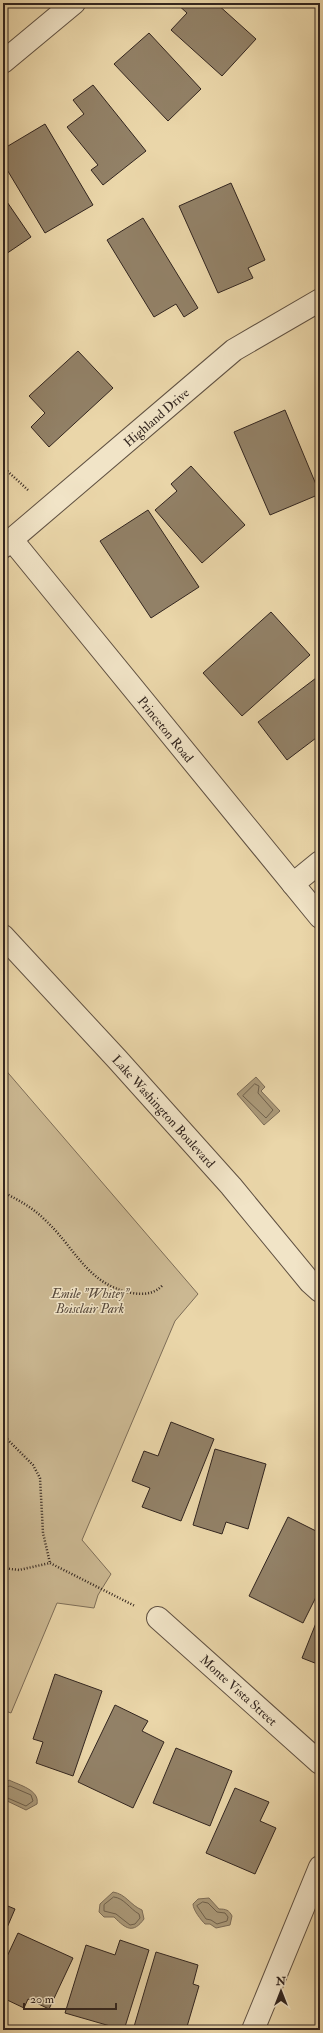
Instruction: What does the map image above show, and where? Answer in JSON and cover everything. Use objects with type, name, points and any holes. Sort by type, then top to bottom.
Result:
[{"type":"street","points":[[3,62],[74,3]]},
{"type":"street","name":"Highland Drive","points":[[7,544],[234,350],[320,300]]},
{"type":"street","name":"Princeton Road","points":[[7,544],[320,917]]},
{"type":"street","points":[[293,884],[320,862]]},
{"type":"street","name":"Lake Washington Boulevard","points":[[3,936],[231,1186],[310,1282],[320,1291]]},
{"type":"street","name":"Monte Vista Street","points":[[158,1618],[320,1763]]},
{"type":"street","points":[[253,2030],[320,1867]]},
{"type":"path","points":[[3,467],[49,509]]},
{"type":"path","points":[[3,1192],[30,1207],[44,1218],[95,1276],[108,1286],[140,1294],[156,1292],[163,1286]]},
{"type":"path","points":[[3,1435],[33,1465],[40,1478],[43,1533],[50,1563]]},
{"type":"path","points":[[3,1568],[19,1570],[50,1563],[158,1618]]},
{"type":"green space","name":"Emile \"Whitey\" Boisclair Park","points":[[3,1067],[198,1294],[175,1321],[82,1540],[111,1574],[98,1595],[94,1608],[57,1603],[11,1713],[3,1710]]},
{"type":"water","points":[[256,1077],[265,1087],[261,1091],[280,1111],[264,1125],[237,1094]]},
{"type":"water","points":[[9,1780],[32,1792],[37,1799],[37,1804],[26,1810],[3,1799],[3,1785]]},
{"type":"water","points":[[113,1892],[125,1897],[142,1910],[144,1919],[136,1927],[126,1927],[114,1917],[104,1917],[99,1912],[100,1904]]},
{"type":"water","points":[[209,1898],[219,1909],[230,1912],[232,1916],[230,1925],[216,1928],[210,1924],[205,1924],[199,1917],[193,1904],[198,1899]]},
{"type":"building","points":[[176,3],[216,3],[256,39],[222,76],[171,30],[187,13]]},
{"type":"building","points":[[149,33],[201,89],[168,121],[114,64]]},
{"type":"building","points":[[93,85],[146,151],[103,185],[91,170],[98,165],[67,127],[84,114],[73,100]]},
{"type":"building","points":[[45,124],[93,205],[45,233],[3,163],[3,149]]},
{"type":"building","points":[[231,183],[265,260],[248,268],[253,278],[218,293],[179,206]]},
{"type":"building","points":[[3,196],[31,237],[3,256]]},
{"type":"building","points":[[143,218],[198,308],[184,317],[176,304],[154,317],[107,240]]},
{"type":"building","points":[[78,351],[113,388],[49,447],[31,427],[45,413],[29,396]]},
{"type":"building","points":[[285,410],[320,494],[270,515],[234,432]]},
{"type":"building","points":[[191,466],[245,525],[202,563],[155,510],[177,491],[171,484]]},
{"type":"building","points":[[148,510],[199,587],[151,618],[100,541]]},
{"type":"building","points":[[271,612],[310,655],[242,716],[203,673]]},
{"type":"building","points":[[320,675],[320,735],[287,760],[258,722]]},
{"type":"building","points":[[171,1422],[214,1439],[181,1521],[142,1507],[150,1488],[132,1481],[144,1451],[158,1456]]},
{"type":"building","points":[[215,1449],[266,1464],[248,1529],[226,1522],[222,1534],[193,1525]]},
{"type":"building","points":[[288,1517],[320,1533],[320,1589],[303,1623],[249,1596]]},
{"type":"building","points":[[320,1613],[320,1665],[302,1658]]},
{"type":"building","points":[[55,1674],[102,1691],[73,1776],[36,1763],[43,1742],[33,1739]]},
{"type":"building","points":[[115,1705],[148,1721],[142,1731],[164,1742],[133,1808],[78,1782]]},
{"type":"building","points":[[176,1748],[232,1771],[210,1826],[153,1803]]},
{"type":"building","points":[[235,1788],[269,1802],[260,1821],[276,1828],[255,1874],[206,1853]]},
{"type":"building","points":[[3,1904],[15,1909],[3,1937]]},
{"type":"building","points":[[18,1933],[73,1958],[49,2009],[28,1999],[24,2008],[3,1998],[3,1965]]},
{"type":"building","points":[[120,1940],[149,1950],[124,2030],[65,2013],[86,1945],[115,1955]]},
{"type":"building","points":[[156,1952],[198,1965],[193,1984],[199,1986],[186,2030],[133,2030]]}]
